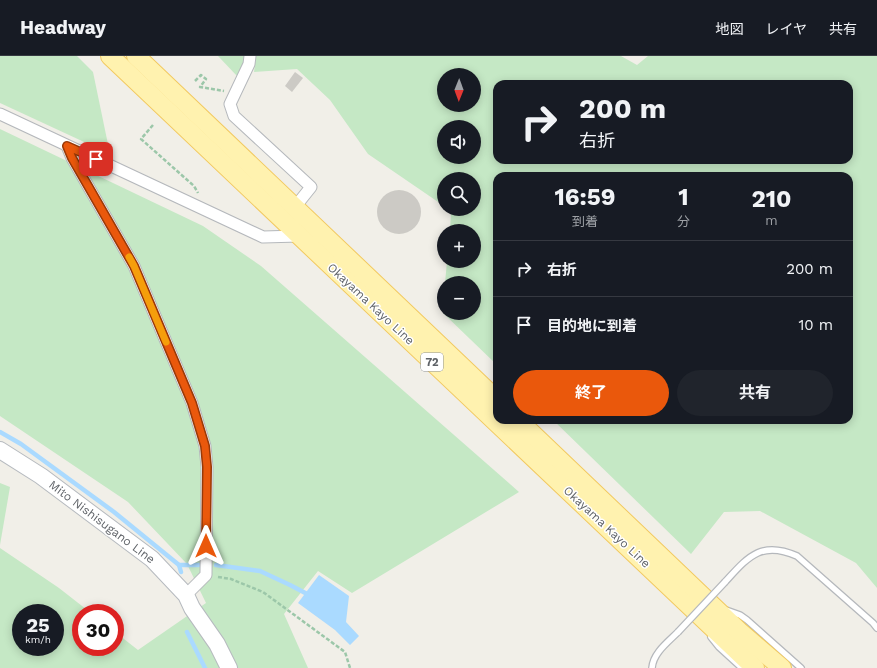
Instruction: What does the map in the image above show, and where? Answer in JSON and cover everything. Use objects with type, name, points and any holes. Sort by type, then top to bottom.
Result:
[{"type":"main road","name":"Okayama Kayo Line","points":[[110,56],[299,236],[493,414]]},
{"type":"main road","name":"Okayama Kayo Line","points":[[136,56],[493,396]]},
{"type":"main road","name":"Okayama Kayo Line","points":[[504,424],[708,612],[739,631],[782,668]]},
{"type":"main road","name":"Okayama Kayo Line","points":[[522,424],[708,612],[756,668]]},
{"type":"main road","name":"Mito Nishisugano Line","points":[[0,450],[40,476],[152,559],[186,595],[192,608],[216,644],[229,668]]},
{"type":"street","points":[[250,56],[249,64],[230,104],[234,116],[311,187],[295,207]]},
{"type":"street","points":[[0,114],[263,237],[299,236]]},
{"type":"street","points":[[67,146],[72,158],[134,266],[192,403],[205,446],[207,467],[206,575],[186,595]]},
{"type":"lane","points":[[652,668],[656,655],[743,562],[750,556],[769,550],[789,552],[796,556],[874,623],[877,628]]},
{"type":"lane","points":[[742,668],[712,639],[708,612],[732,612],[747,620],[801,668]]},
{"type":"path","points":[[195,81],[201,75],[206,79],[200,87],[226,91],[233,96]]},
{"type":"path","points":[[153,125],[141,140],[194,186],[211,213]]},
{"type":"path","points":[[206,575],[231,579],[263,592],[345,652],[350,668]]},
{"type":"green space","points":[[0,56],[77,56],[93,72],[110,154],[0,103]]},
{"type":"green space","points":[[218,56],[244,56],[244,61],[237,76]]},
{"type":"green space","points":[[256,56],[621,56],[637,65],[648,56],[877,56],[877,588],[856,563],[760,511],[724,512],[691,554],[557,424],[853,424],[853,172],[493,172],[493,361],[450,320],[481,320],[481,276],[446,276],[446,268],[481,268],[481,224],[450,224],[451,216],[481,216],[481,172],[437,172],[437,201],[368,154],[330,100],[297,69],[254,72]]},
{"type":"green space","points":[[0,129],[203,226],[261,266],[519,492],[352,593],[318,571],[284,614],[308,668],[0,668],[0,548],[59,588],[79,604],[72,604],[72,656],[124,656],[124,639],[138,650],[206,603],[187,564],[128,502],[0,416]]},
{"type":"green space","points":[[0,483],[10,487],[0,545]]},
{"type":"water","points":[[319,575],[349,596],[346,622],[359,636],[350,645],[335,630],[298,603]]},
{"type":"building","points":[[295,72],[303,78],[292,92],[285,86]]},
{"type":"building","points":[[399,190],[411,194],[417,200],[421,212],[417,224],[411,230],[399,234],[387,230],[381,224],[377,212],[381,200],[387,194]]},
{"type":"waterway","points":[[0,432],[21,444],[114,512],[179,565],[181,572]]},
{"type":"waterway","points":[[179,565],[199,565]]},
{"type":"waterway","points":[[216,565],[260,571],[311,596]]},
{"type":"waterway","points":[[187,632],[205,668]]},
{"type":"slow traffic","points":[[129,257],[166,342]]},
{"type":"route","points":[[96,159],[67,146],[72,158],[134,266],[192,403],[205,446],[207,467],[206,546]]}]
